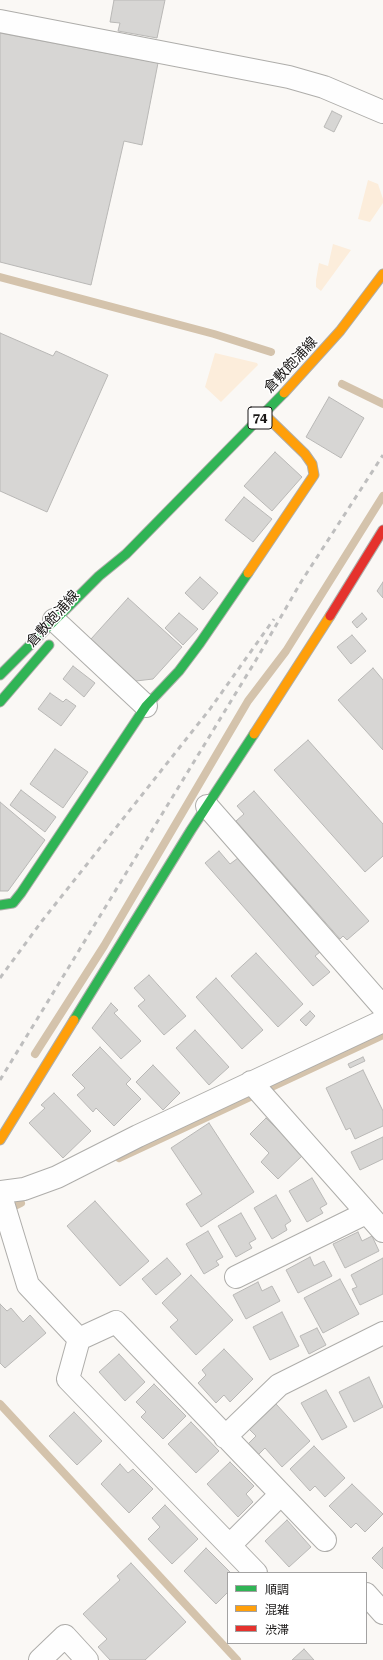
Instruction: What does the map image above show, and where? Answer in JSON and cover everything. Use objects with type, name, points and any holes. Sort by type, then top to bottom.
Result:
[{"type":"street","points":[[0,21],[289,77],[324,87],[383,112]]},
{"type":"street","name":"倉敷飽浦線","points":[[0,702],[60,629],[99,576],[126,554],[314,362],[340,331],[383,274]]},
{"type":"street","points":[[0,905],[13,903],[21,893],[146,706],[179,671],[200,643],[314,475],[312,464],[305,454],[264,414]]},
{"type":"street","points":[[0,1140],[207,806],[351,584],[383,530]]},
{"type":"street","name":"倉敷飽浦線","points":[[106,583],[126,554]]},
{"type":"street","points":[[60,629],[146,706]]},
{"type":"street","name":"倉敷飽浦線","points":[[0,675],[60,629]]},
{"type":"street","points":[[207,806],[383,1007]]},
{"type":"street","points":[[79,1339],[28,1285],[0,1193],[24,1189],[57,1177],[138,1136],[258,1089],[383,1021]]},
{"type":"street","points":[[258,1089],[383,1231]]},
{"type":"street","points":[[236,1277],[366,1213]]},
{"type":"street","points":[[255,1572],[68,1379],[79,1339],[116,1322],[325,1540]]},
{"type":"street","points":[[225,1437],[279,1385],[383,1333]]},
{"type":"street","points":[[230,1545],[280,1494]]},
{"type":"street","points":[[367,1595],[383,1613]]},
{"type":"street","points":[[40,1660],[65,1636],[87,1660]]},
{"type":"shaded area","points":[[368,180],[378,184],[383,199],[383,203],[370,222],[358,219]]},
{"type":"shaded area","points":[[333,244],[351,250],[321,291],[316,287],[319,263],[328,266]]},
{"type":"shaded area","points":[[215,353],[257,363],[258,365],[221,402],[205,387]]},
{"type":"building","points":[[114,0],[165,0],[157,38],[118,31],[120,23],[110,22]]},
{"type":"building","points":[[0,33],[158,63],[142,145],[124,141],[91,285],[0,262]]},
{"type":"building","points":[[332,111],[342,116],[334,132],[324,127]]},
{"type":"building","points":[[0,333],[53,356],[56,351],[108,375],[47,512],[0,491]]},
{"type":"building","points":[[329,397],[364,418],[341,458],[306,437]]},
{"type":"building","points":[[275,452],[302,477],[272,511],[244,486]]},
{"type":"building","points":[[244,497],[272,519],[253,542],[225,520]]},
{"type":"building","points":[[200,577],[218,593],[203,610],[185,593]]},
{"type":"building","points":[[383,582],[383,598],[377,591]]},
{"type":"building","points":[[128,598],[182,647],[153,679],[136,681],[91,639]]},
{"type":"building","points":[[179,613],[198,629],[183,645],[165,628]]},
{"type":"building","points":[[362,613],[367,619],[357,628],[352,622]]},
{"type":"building","points":[[352,635],[366,651],[351,664],[337,647]]},
{"type":"building","points":[[73,666],[95,683],[84,697],[63,679]]},
{"type":"building","points":[[373,668],[383,680],[383,750],[338,700]]},
{"type":"building","points":[[50,693],[63,702],[66,699],[76,706],[61,726],[38,709]]},
{"type":"building","points":[[308,740],[383,824],[383,856],[365,872],[274,770]]},
{"type":"building","points":[[55,749],[88,772],[63,808],[30,784]]},
{"type":"building","points":[[21,790],[56,817],[45,832],[10,805]]},
{"type":"building","points":[[254,791],[369,921],[347,940],[343,936],[340,939],[236,821],[244,814],[237,806]]},
{"type":"building","points":[[0,802],[45,840],[8,891],[0,891]]},
{"type":"building","points":[[219,851],[230,864],[238,858],[320,952],[315,956],[330,972],[313,986],[205,863]]},
{"type":"building","points":[[256,953],[303,1004],[278,1027],[231,976]]},
{"type":"building","points":[[149,975],[186,1016],[164,1035],[138,1006],[145,1000],[134,988]]},
{"type":"building","points":[[216,978],[263,1030],[242,1049],[196,997]]},
{"type":"building","points":[[111,1003],[118,1010],[114,1013],[141,1041],[121,1059],[92,1028]]},
{"type":"building","points":[[310,1011],[315,1016],[306,1026],[300,1020]]},
{"type":"building","points":[[195,1030],[229,1067],[209,1085],[176,1048]]},
{"type":"building","points":[[100,1047],[131,1079],[126,1084],[141,1099],[114,1126],[96,1108],[93,1112],[77,1095],[85,1088],[72,1075]]},
{"type":"building","points":[[363,1057],[365,1061],[350,1068],[348,1064]]},
{"type":"building","points":[[153,1065],[180,1093],[163,1110],[136,1082]]},
{"type":"building","points":[[363,1070],[383,1111],[383,1126],[355,1139],[350,1128],[346,1130],[326,1088]]},
{"type":"building","points":[[54,1093],[91,1131],[63,1158],[29,1123],[45,1108],[41,1105]]},
{"type":"building","points":[[266,1118],[303,1155],[278,1179],[261,1162],[269,1153],[250,1134]]},
{"type":"building","points":[[209,1123],[254,1192],[201,1227],[186,1204],[202,1194],[171,1148]]},
{"type":"building","points":[[383,1137],[383,1159],[360,1170],[351,1152]]},
{"type":"building","points":[[312,1178],[327,1204],[320,1208],[323,1213],[307,1222],[289,1191]]},
{"type":"building","points":[[276,1195],[291,1221],[285,1225],[287,1230],[272,1239],[254,1208]]},
{"type":"building","points":[[95,1201],[149,1261],[120,1286],[67,1226]]},
{"type":"building","points":[[241,1213],[256,1239],[249,1243],[252,1248],[236,1257],[218,1226]]},
{"type":"building","points":[[208,1231],[223,1257],[216,1261],[219,1265],[204,1274],[186,1244]]},
{"type":"building","points":[[358,1232],[362,1241],[372,1236],[379,1251],[345,1268],[333,1244]]},
{"type":"building","points":[[310,1257],[314,1266],[324,1261],[332,1276],[298,1293],[286,1270]]},
{"type":"building","points":[[167,1258],[181,1274],[156,1295],[142,1279]]},
{"type":"building","points":[[383,1258],[383,1294],[360,1305],[352,1289],[357,1287],[351,1275]]},
{"type":"building","points":[[191,1275],[233,1320],[196,1355],[170,1327],[178,1320],[162,1303]]},
{"type":"building","points":[[340,1279],[359,1314],[323,1333],[304,1298]]},
{"type":"building","points":[[258,1282],[262,1291],[272,1286],[280,1301],[246,1319],[233,1295]]},
{"type":"building","points":[[0,1304],[7,1311],[11,1308],[23,1322],[30,1315],[46,1333],[5,1368],[0,1363]]},
{"type":"building","points":[[282,1312],[299,1346],[270,1360],[253,1327]]},
{"type":"building","points":[[317,1328],[326,1345],[309,1354],[300,1336]]},
{"type":"building","points":[[224,1349],[253,1379],[230,1402],[224,1395],[216,1403],[198,1383],[206,1375],[202,1370]]},
{"type":"building","points":[[119,1354],[145,1382],[125,1401],[99,1372]]},
{"type":"building","points":[[369,1377],[383,1407],[354,1422],[339,1392]]},
{"type":"building","points":[[154,1384],[186,1416],[163,1439],[141,1417],[146,1412],[136,1402]]},
{"type":"building","points":[[326,1390],[347,1427],[322,1440],[301,1403]]},
{"type":"building","points":[[276,1404],[310,1441],[282,1467],[265,1448],[258,1455],[248,1444],[256,1436],[249,1429]]},
{"type":"building","points":[[74,1412],[102,1441],[77,1465],[49,1436]]},
{"type":"building","points":[[191,1422],[219,1451],[196,1473],[168,1444]]},
{"type":"building","points":[[314,1446],[345,1478],[325,1497],[315,1486],[310,1491],[290,1469]]},
{"type":"building","points":[[230,1462],[254,1486],[246,1494],[253,1502],[238,1517],[207,1484]]},
{"type":"building","points":[[120,1464],[128,1473],[133,1469],[153,1489],[129,1513],[101,1484]]},
{"type":"building","points":[[352,1484],[383,1514],[365,1532],[356,1523],[351,1528],[329,1506]]},
{"type":"building","points":[[165,1505],[198,1539],[172,1564],[148,1539],[160,1527],[152,1518]]},
{"type":"building","points":[[287,1520],[311,1547],[289,1567],[265,1541]]},
{"type":"building","points":[[383,1547],[383,1569],[372,1558]]},
{"type":"building","points":[[206,1548],[230,1572],[227,1572],[227,1593],[216,1604],[184,1571]]},
{"type":"building","points":[[131,1563],[186,1622],[145,1660],[110,1660],[98,1647],[107,1639],[83,1614],[120,1580],[117,1576]]},
{"type":"building","points":[[304,1649],[314,1660],[292,1660]]},
{"type":"waterway","points":[[0,277],[214,334],[271,352]]},
{"type":"waterway","points":[[342,384],[383,404]]},
{"type":"waterway","points":[[35,1054],[104,946],[248,701],[286,651],[383,496]]},
{"type":"waterway","points":[[119,1158],[383,1035]]},
{"type":"waterway","points":[[17,1205],[21,1203]]},
{"type":"waterway","points":[[0,1404],[237,1660]]},
{"type":"railway","points":[[0,1080],[256,660],[301,582],[383,455]]},
{"type":"railway","points":[[0,978],[42,921],[210,709],[274,619]]},
{"type":"traffic: fast","points":[[0,675],[99,576],[126,554],[284,393]]},
{"type":"traffic: fast","points":[[0,905],[13,903],[21,893],[146,706],[179,671],[248,573]]},
{"type":"traffic: fast","points":[[0,702],[49,645]]},
{"type":"traffic: fast","points":[[74,1020],[191,830],[254,734]]},
{"type":"traffic: slow","points":[[284,393],[340,331],[383,274]]},
{"type":"traffic: slow","points":[[248,573],[314,475],[312,464],[305,454],[264,414]]},
{"type":"traffic: slow","points":[[254,734],[330,616]]},
{"type":"traffic: slow","points":[[0,1140],[74,1020]]},
{"type":"traffic: jam","points":[[330,616],[383,530]]}]
